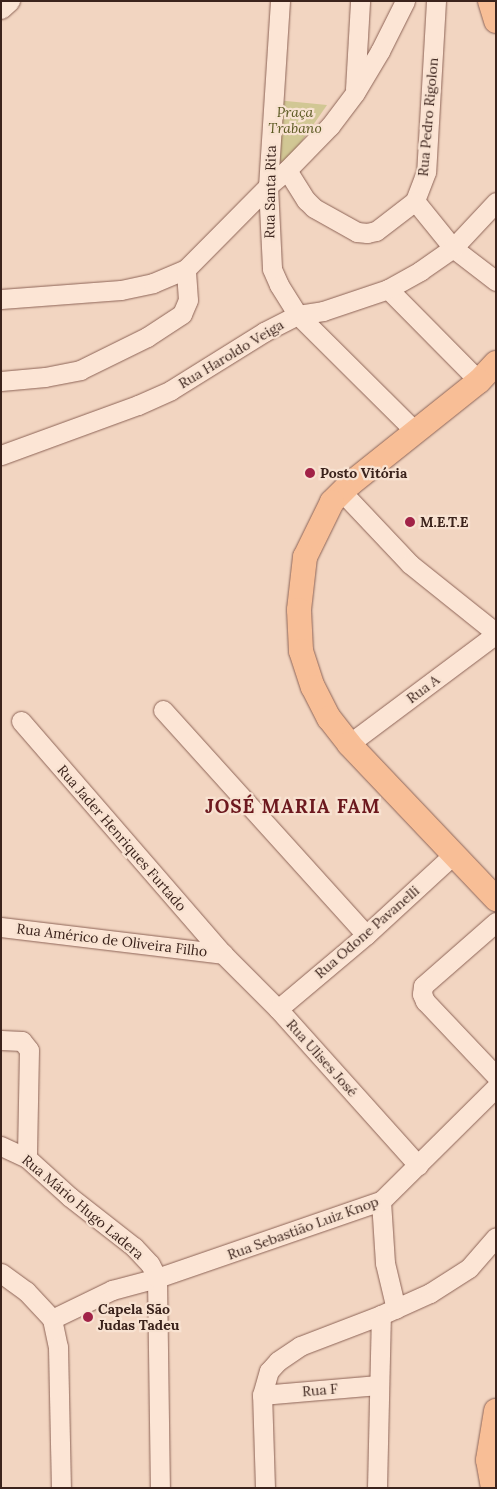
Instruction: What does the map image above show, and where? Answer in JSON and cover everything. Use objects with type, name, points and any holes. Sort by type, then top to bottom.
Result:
[{"type":"main road","points":[[490,1],[496,21]]},
{"type":"main road","points":[[496,363],[479,381],[332,502],[305,557],[299,610],[301,651],[313,687],[329,718],[349,744],[496,899]]},
{"type":"main road","points":[[493,1488],[488,1460],[496,1411]]},
{"type":"street","points":[[1,9],[10,1]]},
{"type":"street","name":"Rua Santa Rita","points":[[280,1],[268,186],[272,269],[278,285],[298,315],[416,432]]},
{"type":"street","points":[[355,93],[360,1]]},
{"type":"street","points":[[1,299],[121,290],[153,283],[186,269],[330,126],[355,93],[405,1]]},
{"type":"street","name":"Rua Pedro Rigolon","points":[[415,201],[426,172],[436,1]]},
{"type":"street","points":[[287,170],[306,200],[314,208],[357,232],[367,233],[376,231],[415,201],[453,248],[496,281]]},
{"type":"street","name":"Rua Haroldo Veiga","points":[[1,455],[138,406],[171,390],[264,332],[298,315],[323,311],[388,289],[453,248],[496,202]]},
{"type":"street","points":[[3,376],[45,377],[80,370],[147,337],[182,314],[188,300],[186,269]]},
{"type":"street","points":[[388,289],[479,381]]},
{"type":"street","points":[[342,492],[410,564],[496,633]]},
{"type":"street","name":"Rua A","points":[[349,744],[496,633]]},
{"type":"street","points":[[163,710],[366,935]]},
{"type":"street","name":"Rua Jader Henriques Furtado","points":[[22,721],[223,954]]},
{"type":"street","name":"Rua Odone Pavanelli","points":[[278,1008],[366,935],[454,854]]},
{"type":"street","points":[[496,922],[423,986],[422,994],[425,1001],[496,1076]]},
{"type":"street","name":"Rua Américo de Oliveira Filho","points":[[1,927],[223,954]]},
{"type":"street","name":"Rua Ulises José","points":[[223,954],[278,1008],[418,1165]]},
{"type":"street","points":[[1,1040],[22,1040],[27,1045],[27,1158]]},
{"type":"street","name":"Rua Sebastião Luiz Knop","points":[[52,1319],[112,1290],[157,1278],[381,1201],[496,1087]]},
{"type":"street","name":"Rua Mário Hugo Ladera","points":[[1,1146],[27,1158],[70,1197],[134,1247],[150,1264],[157,1278]]},
{"type":"street","points":[[377,1488],[378,1386],[389,1312],[381,1201]]},
{"type":"street","points":[[265,1488],[262,1395],[270,1371],[278,1361],[300,1346],[389,1312],[430,1293],[469,1268],[496,1237]]},
{"type":"street","points":[[1,1273],[26,1291],[52,1319],[58,1347],[61,1488]]},
{"type":"street","points":[[157,1278],[160,1488]]},
{"type":"street","name":"Rua F","points":[[262,1395],[378,1386]]},
{"type":"green space","name":"Praça Trabano","points":[[276,100],[327,105],[286,164],[278,160]]},
{"type":"place","name":"Posto Vitória","points":[[310,473]]},
{"type":"place","name":"M.E.T.E","points":[[410,522]]},
{"type":"place","name":"Capela São Judas Tadeu","points":[[88,1317]]},
{"type":"district","name":"JOSÉ MARIA FAM","points":[[293,807]]}]
